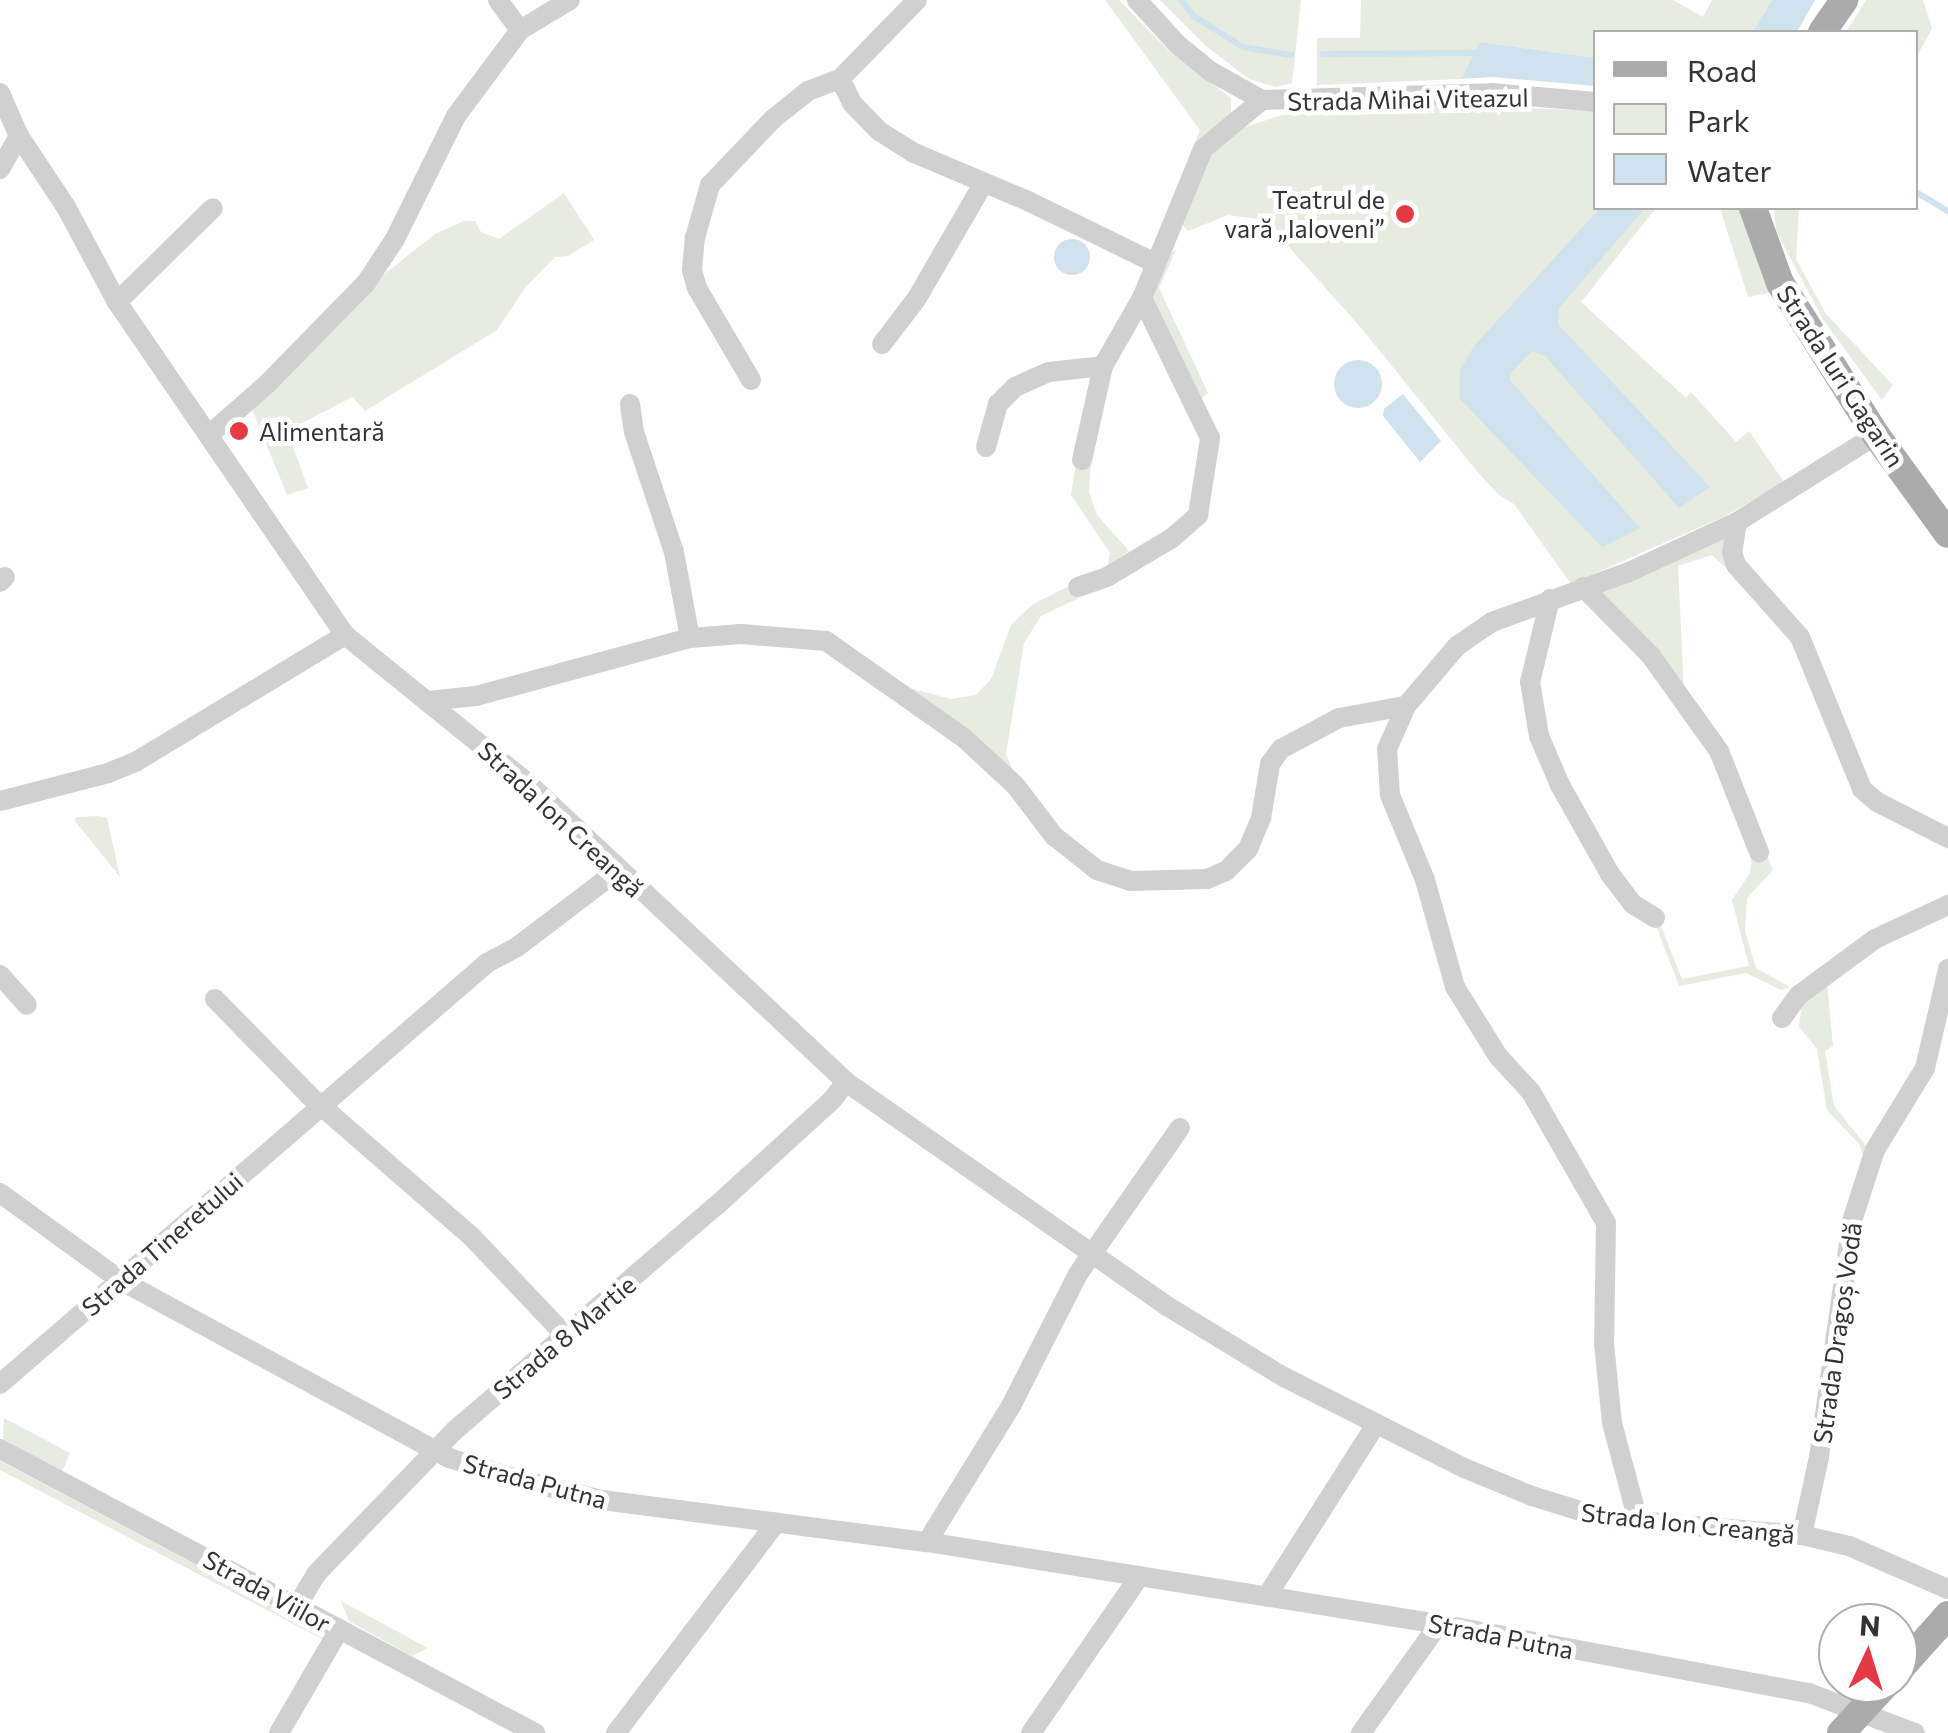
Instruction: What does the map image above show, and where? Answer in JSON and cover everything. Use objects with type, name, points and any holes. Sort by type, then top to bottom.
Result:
[{"type":"main road","points":[[1823,30],[1844,0]]},
{"type":"main road","name":"Strada Iuri Gagarin","points":[[1755,210],[1780,282],[1876,435],[1948,534]]},
{"type":"main road","points":[[1918,1649],[1948,1616]]},
{"type":"main road","points":[[1851,1723],[1869,1703]]},
{"type":"street","points":[[498,0],[520,30]]},
{"type":"street","points":[[209,435],[267,384],[381,265],[456,116],[520,30],[570,0]]},
{"type":"street","points":[[751,380],[697,288],[694,254],[704,206],[716,176],[745,145],[808,91],[840,79],[917,0]]},
{"type":"street","name":"Strada Mihai Viteazul","points":[[1138,0],[1177,44],[1210,71],[1262,100],[1492,93],[1593,102]]},
{"type":"street","points":[[840,79],[852,103],[879,131],[912,152],[1153,262]]},
{"type":"street","name":"Strada Ion Creangă","points":[[0,93],[19,136],[66,208],[118,302],[345,634],[468,731],[846,1082],[1090,1254],[1284,1377],[1532,1496],[1580,1514],[1802,1535],[1891,1561],[1948,1588]]},
{"type":"street","points":[[1082,460],[1103,366],[1142,298],[1153,262],[1203,149],[1262,100]]},
{"type":"street","points":[[0,170],[19,136]]},
{"type":"street","points":[[882,344],[917,298],[983,184]]},
{"type":"street","points":[[118,302],[213,208]]},
{"type":"street","points":[[1078,587],[1107,577],[1190,526],[1204,493],[1210,438],[1142,298]]},
{"type":"street","points":[[986,446],[998,404],[1015,386],[1049,372],[1103,366]]},
{"type":"street","points":[[630,404],[634,432],[674,552],[690,638]]},
{"type":"street","points":[[1638,1521],[1612,1423],[1604,1344],[1606,1223],[1531,1092],[1498,1056],[1454,987],[1425,880],[1390,795],[1388,749],[1406,706],[1458,646],[1492,622],[1630,572],[1737,522],[1876,435]]},
{"type":"street","points":[[1737,522],[1732,552],[1736,564],[1800,637],[1862,788],[1877,802],[1948,838]]},
{"type":"street","points":[[1583,588],[1651,656],[1719,751],[1759,852]]},
{"type":"street","points":[[1550,600],[1530,682],[1539,736],[1560,786],[1610,874],[1633,904],[1654,918]]},
{"type":"street","points":[[0,802],[108,773],[137,760],[345,634]]},
{"type":"street","points":[[428,701],[476,696],[690,638],[741,634],[812,638],[842,649],[964,738],[1014,785],[1054,836],[1097,870],[1120,880],[1182,883],[1208,880],[1226,870],[1256,835],[1270,764],[1281,748],[1339,718],[1406,706]]},
{"type":"street","points":[[468,731],[476,696]]},
{"type":"street","name":"Strada Tineretului","points":[[0,1384],[488,963],[517,947],[617,871]]},
{"type":"street","points":[[1782,1018],[1799,995],[1875,939],[1948,904]]},
{"type":"street","name":"Strada Dragoș Vodă","points":[[1802,1535],[1819,1457],[1852,1220],[1876,1150],[1925,1068],[1948,970]]},
{"type":"street","points":[[0,975],[27,1005]]},
{"type":"street","points":[[215,1000],[311,1097],[472,1236],[565,1335]]},
{"type":"street","name":"Strada 8 Martie","points":[[297,1606],[316,1574],[434,1450],[716,1206],[832,1100],[846,1082]]},
{"type":"street","points":[[928,1542],[1011,1406],[1090,1254],[1180,1128]]},
{"type":"street","name":"Strada Putna","points":[[0,1193],[120,1280],[464,1464],[602,1500],[928,1542],[1439,1624],[1809,1693],[1851,1723],[1914,1733]]},
{"type":"street","points":[[1267,1596],[1376,1424]]},
{"type":"street","name":"Strada Viilor","points":[[0,1448],[535,1733]]},
{"type":"street","points":[[616,1733],[777,1522]]},
{"type":"street","points":[[1031,1733],[1139,1577]]},
{"type":"street","points":[[1362,1733],[1439,1624]]},
{"type":"street","points":[[278,1733],[339,1630]]},
{"type":"green space","points":[[1105,0],[1119,0],[1168,50],[1231,98],[1231,114],[1190,154],[1200,130]]},
{"type":"green space","points":[[1160,0],[1301,0],[1292,83],[1276,87],[1249,79],[1207,47]]},
{"type":"green space","points":[[1361,0],[1673,0],[1703,17],[1712,0],[1772,0],[1754,30],[1593,30],[1593,58],[1480,42],[1461,79],[1317,85],[1317,38],[1360,38]]},
{"type":"green space","points":[[1866,0],[1923,0],[1932,28],[1918,54],[1918,30],[1847,30]]},
{"type":"green space","points":[[1443,104],[1593,111],[1593,210],[1654,210],[1581,302],[1686,398],[1691,392],[1736,442],[1749,431],[1784,482],[1725,516],[1571,584],[1514,504],[1499,495],[1475,469],[1363,330],[1265,220],[1228,215],[1188,231],[1182,224],[1212,150],[1243,128],[1282,115]]},
{"type":"green space","points":[[564,193],[594,240],[568,256],[555,257],[525,288],[497,330],[365,411],[352,397],[287,431],[308,488],[287,495],[252,409],[376,281],[435,234],[464,221],[475,221],[481,232],[499,239]]},
{"type":"green space","points":[[1721,210],[1744,210],[1769,293],[1748,297]]},
{"type":"green space","points":[[1774,210],[1799,210],[1796,259],[1826,314],[1893,385],[1882,400],[1824,321],[1776,231]]},
{"type":"green space","points":[[1176,250],[1159,288],[1208,393],[1198,401],[1150,298],[1168,254]]},
{"type":"green space","points":[[1077,456],[1091,458],[1089,492],[1097,515],[1129,551],[1108,565],[1110,553],[1071,495]]},
{"type":"green space","points":[[1725,534],[1727,569],[1712,555],[1678,566],[1684,694],[1626,617],[1598,591]]},
{"type":"green space","points":[[1075,583],[1079,598],[1041,616],[1024,643],[1006,754],[1012,769],[909,688],[951,699],[976,695],[991,679],[1011,625],[1033,604]]},
{"type":"green space","points":[[76,817],[107,818],[120,877],[75,821]]},
{"type":"green space","points":[[1765,851],[1773,870],[1747,898],[1745,931],[1756,968],[1790,987],[1781,990],[1746,973],[1679,986],[1655,923],[1659,921],[1682,979],[1749,966],[1732,900],[1750,873],[1752,854]]},
{"type":"green space","points":[[1827,983],[1833,1046],[1825,1051],[1834,1106],[1869,1152],[1864,1158],[1859,1144],[1827,1110],[1817,1049],[1799,1027],[1802,1002]]},
{"type":"green space","points":[[4,1418],[70,1453],[62,1472],[3,1439]]},
{"type":"green space","points":[[0,1461],[316,1628],[324,1640],[0,1470]]},
{"type":"green space","points":[[341,1601],[428,1648],[412,1656],[349,1621]]},
{"type":"water","points":[[1772,0],[1815,0],[1798,30],[1754,30]]},
{"type":"water","points":[[1480,42],[1593,58],[1593,86],[1492,77],[1461,79]]},
{"type":"water","points":[[1598,210],[1643,210],[1559,308],[1558,324],[1710,487],[1679,508],[1545,356],[1532,351],[1511,373],[1510,380],[1640,528],[1602,547],[1459,398],[1460,370],[1474,346]]},
{"type":"water","points":[[1072,239],[1085,244],[1090,257],[1085,270],[1072,275],[1059,270],[1054,257],[1059,244]]},
{"type":"water","points":[[1358,360],[1375,367],[1382,384],[1375,401],[1358,408],[1341,401],[1334,384],[1341,367]]},
{"type":"water","points":[[1403,394],[1441,441],[1420,462],[1383,416],[1384,409]]},
{"type":"waterway","points":[[1181,0],[1195,17],[1243,47],[1291,55]]},
{"type":"waterway","points":[[1323,54],[1482,53]]},
{"type":"waterway","points":[[1918,193],[1948,211]]},
{"type":"place","name":"Teatrul de vară „Ialoveni”","points":[[1405,214]]},
{"type":"place","name":"Alimentară","points":[[239,431]]}]
